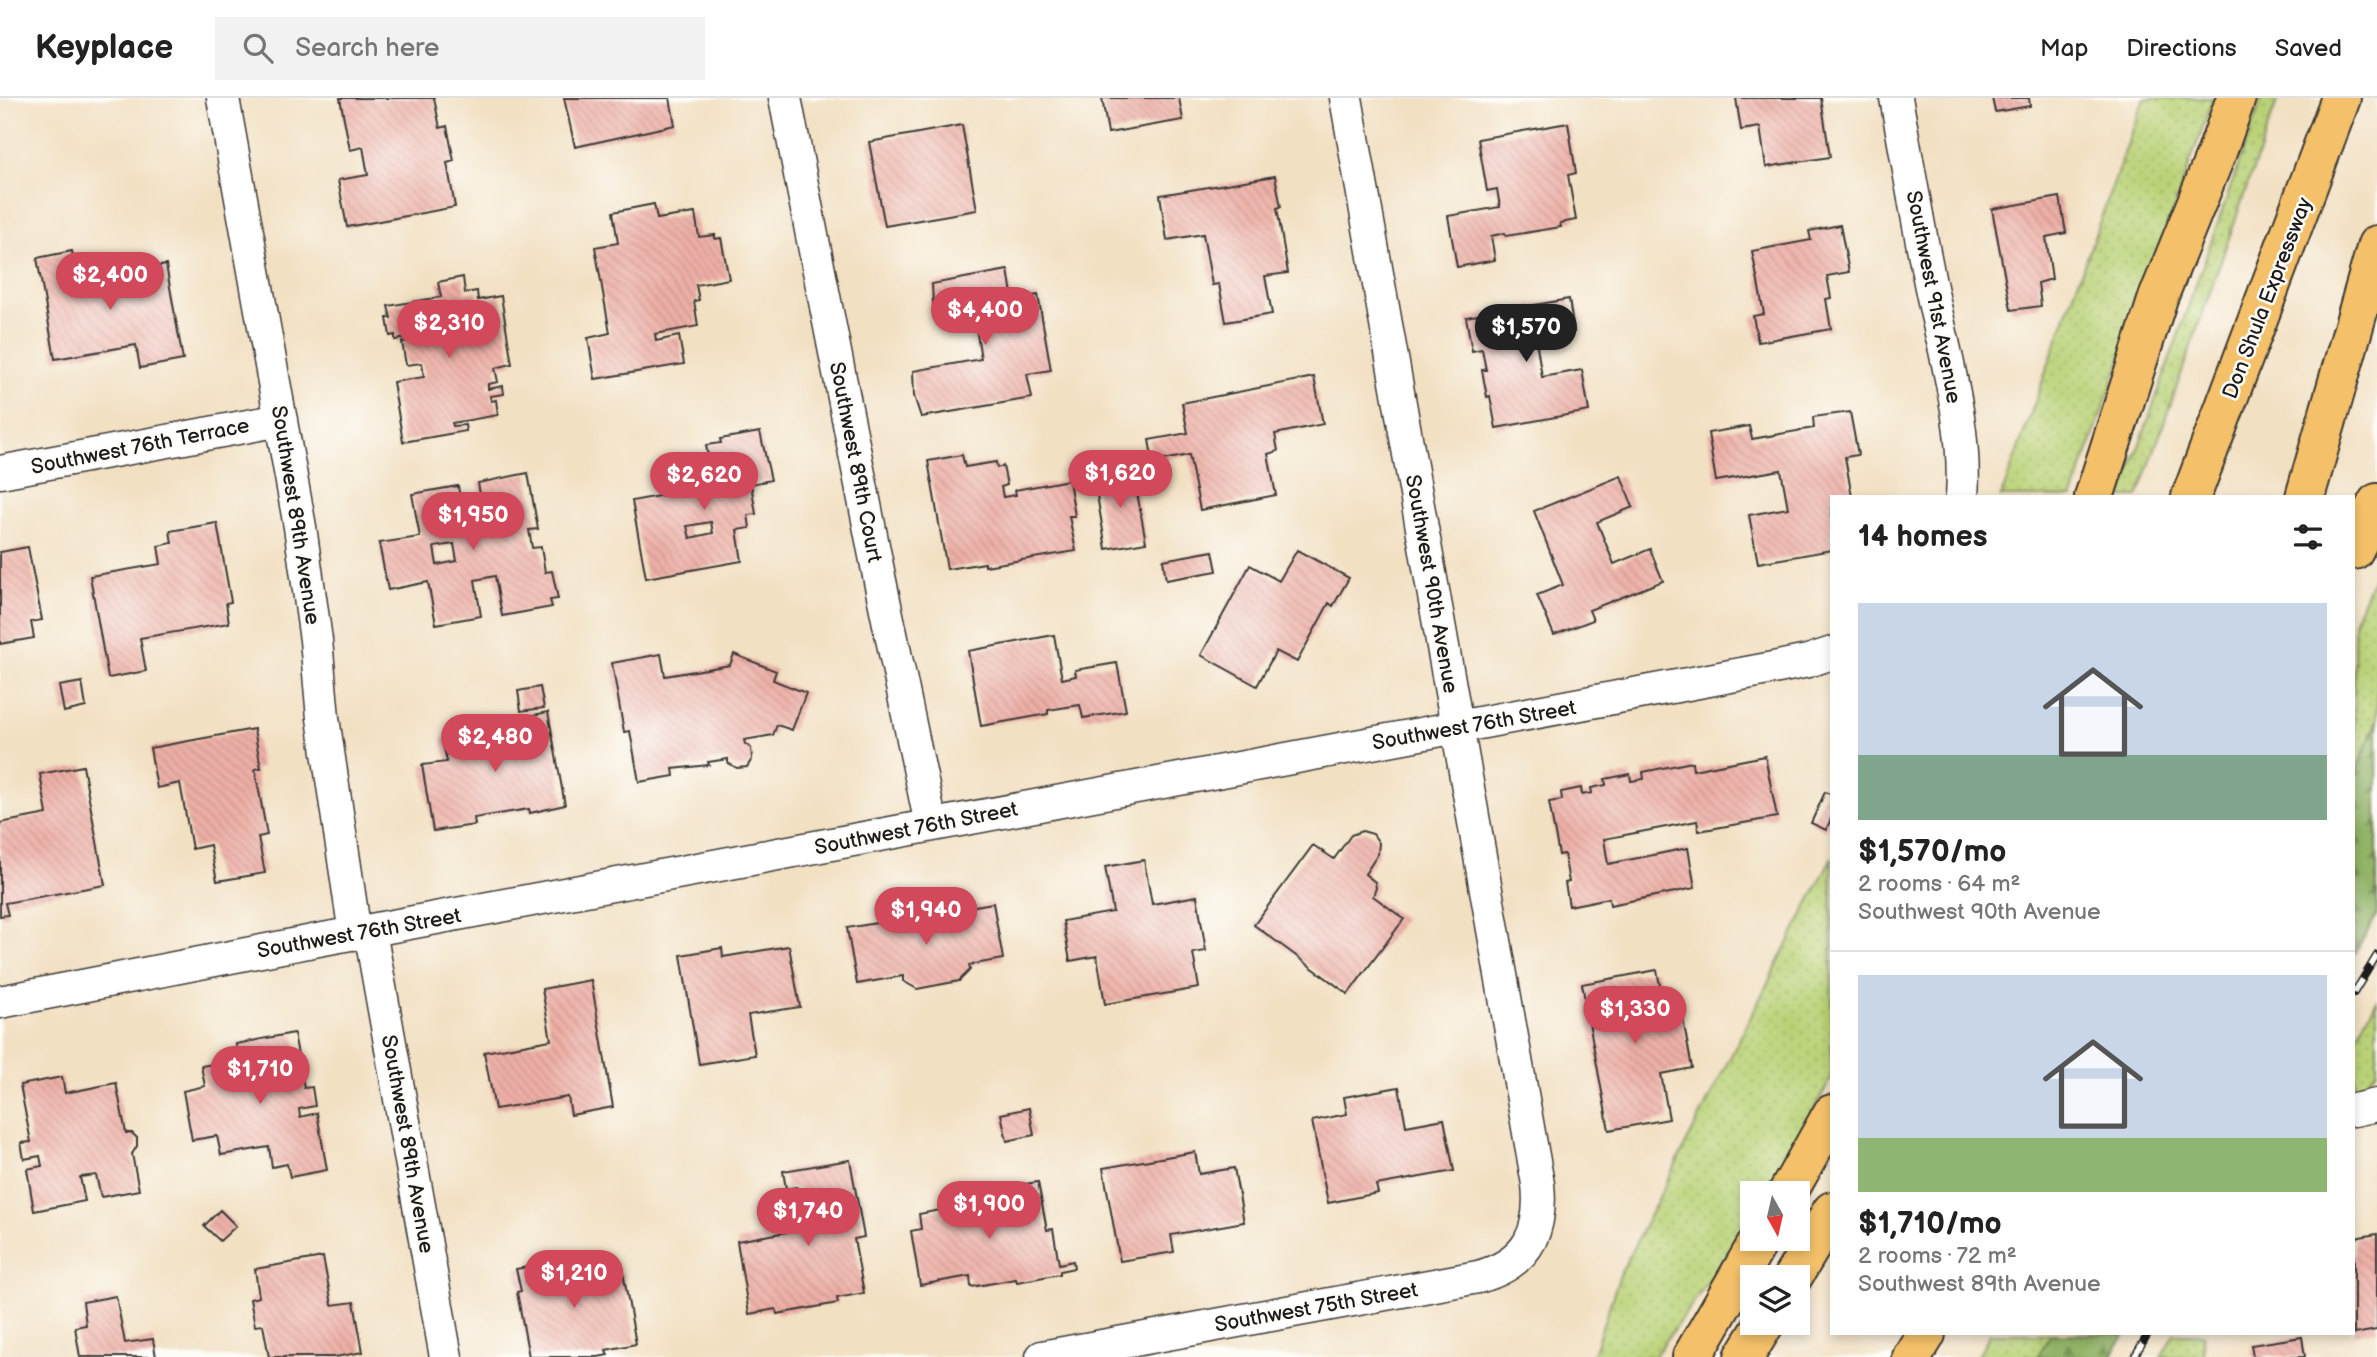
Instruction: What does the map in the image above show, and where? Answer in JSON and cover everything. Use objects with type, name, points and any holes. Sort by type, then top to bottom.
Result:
[{"type":"highway","points":[[2095,495],[2158,298],[2217,152],[2235,98]]},
{"type":"highway","name":"Don Shula Expressway","points":[[2192,495],[2341,98]]},
{"type":"highway","points":[[2306,495],[2377,245]]},
{"type":"highway","points":[[2355,548],[2377,503]]},
{"type":"highway","points":[[1794,1181],[1830,1118]]},
{"type":"highway","points":[[1800,1265],[1830,1214]]},
{"type":"highway","points":[[1692,1357],[1753,1251]]},
{"type":"highway","points":[[1744,1357],[1758,1335]]},
{"type":"highway","points":[[1913,1357],[1925,1335]]},
{"type":"street","name":"Southwest 89th Avenue","points":[[223,98],[308,577],[323,718],[446,1357]]},
{"type":"street","name":"Southwest 89th Court","points":[[785,98],[931,825]]},
{"type":"street","name":"Southwest 90th Avenue","points":[[1346,98],[1538,1184],[1539,1212],[1534,1235]]},
{"type":"street","name":"Southwest 91st Avenue","points":[[1896,98],[1928,272],[1960,424],[1964,476],[1962,495]]},
{"type":"street","name":"Southwest 76th Terrace","points":[[0,472],[281,420]]},
{"type":"street","name":"Southwest 76th Street","points":[[0,1002],[931,825],[1768,670],[1830,654]]},
{"type":"street","points":[[2355,1110],[2377,1105]]},
{"type":"street","name":"Southwest 75th Street","points":[[1042,1357],[1478,1277],[1512,1262],[1534,1235]]},
{"type":"green space","points":[[2144,98],[2213,98],[2073,495],[2002,495]]},
{"type":"green space","points":[[2262,98],[2278,98],[2139,495],[2122,495]]},
{"type":"green space","points":[[2377,569],[2377,721],[2355,775],[2355,620]]},
{"type":"green space","points":[[2377,721],[2377,915],[2355,952],[2355,775]]},
{"type":"green space","points":[[1830,861],[1830,1081],[1775,1181],[1740,1181],[1740,1237],[1654,1357],[1592,1357],[1621,1272]]},
{"type":"green space","points":[[2377,1001],[2377,1070],[2355,1093],[2355,1038]]},
{"type":"green space","points":[[1989,1335],[2050,1335],[2037,1357],[1977,1357]]},
{"type":"green space","points":[[2050,1335],[2124,1335],[2111,1357],[2037,1357]]},
{"type":"green space","points":[[2173,1335],[2203,1335],[2204,1357],[2161,1357]]},
{"type":"building","points":[[340,98],[434,98],[440,128],[447,126],[454,161],[447,163],[455,207],[347,227],[338,180],[368,175],[363,147],[350,150]]},
{"type":"building","points":[[564,98],[670,98],[675,125],[575,147]]},
{"type":"building","points":[[1102,98],[1179,98],[1183,120],[1108,133]]},
{"type":"building","points":[[1736,98],[1821,98],[1830,157],[1766,167],[1760,127],[1741,130]]},
{"type":"building","points":[[1992,98],[2029,98],[2030,106],[1995,112]]},
{"type":"building","points":[[1568,123],[1576,173],[1568,175],[1576,220],[1560,223],[1561,227],[1491,236],[1495,260],[1457,267],[1448,216],[1500,207],[1497,189],[1487,191],[1478,139]]},
{"type":"building","points":[[962,125],[977,210],[885,226],[869,142]]},
{"type":"building","points":[[1275,176],[1281,207],[1277,208],[1288,273],[1265,276],[1272,314],[1226,322],[1219,284],[1212,285],[1203,234],[1167,240],[1160,195]]},
{"type":"building","points":[[2060,197],[2066,233],[2046,237],[2052,279],[2038,283],[2041,306],[2011,310],[1992,209]]},
{"type":"building","points":[[654,204],[657,219],[695,213],[699,237],[715,235],[715,239],[721,238],[729,279],[696,285],[699,300],[694,301],[698,326],[655,334],[656,341],[679,336],[684,364],[595,379],[588,338],[610,333],[595,247],[618,243],[613,212]]},
{"type":"building","points":[[1840,225],[1849,272],[1827,276],[1831,298],[1826,299],[1831,329],[1758,342],[1753,316],[1764,314],[1752,251],[1811,240],[1809,231]]},
{"type":"building","points":[[72,251],[78,281],[166,265],[183,360],[140,368],[136,345],[55,359],[37,258]]},
{"type":"building","points":[[1008,270],[1013,300],[1038,295],[1051,370],[1027,374],[1032,398],[921,417],[914,396],[913,371],[981,359],[974,314],[938,321],[933,304],[932,284]]},
{"type":"building","points":[[463,277],[465,293],[477,291],[478,300],[501,296],[512,364],[495,368],[498,382],[488,384],[488,389],[503,386],[504,394],[490,396],[491,401],[496,400],[498,415],[452,423],[453,426],[465,425],[466,431],[403,442],[393,382],[424,377],[422,363],[406,365],[402,342],[417,340],[416,333],[413,333],[413,337],[395,340],[395,335],[390,336],[387,318],[391,318],[388,306],[441,297],[438,282]]},
{"type":"building","points":[[1569,299],[1574,332],[1536,340],[1542,377],[1582,370],[1589,411],[1496,428],[1482,370],[1486,370],[1482,349],[1472,351],[1466,317]]},
{"type":"building","points":[[1314,377],[1323,424],[1275,434],[1278,451],[1268,454],[1276,495],[1200,510],[1189,455],[1153,462],[1149,440],[1188,433],[1182,403]]},
{"type":"building","points":[[1850,412],[1858,455],[1845,457],[1852,495],[1830,495],[1830,550],[1758,563],[1749,515],[1788,508],[1781,470],[1716,481],[1708,433],[1749,426],[1752,439],[1814,428],[1813,417]]},
{"type":"building","points":[[760,432],[771,480],[751,484],[756,514],[748,515],[750,528],[737,530],[742,561],[646,578],[632,501],[696,489],[711,473],[706,445],[721,443],[720,439]],"holes":[[[711,522],[713,533],[690,538],[687,526]]]},
{"type":"building","points":[[962,455],[965,467],[996,462],[997,468],[1003,466],[1007,485],[1001,487],[1003,497],[1016,495],[1015,490],[1069,480],[1075,516],[1069,516],[1076,551],[985,566],[985,563],[947,569],[928,461]]},
{"type":"building","points":[[1133,471],[1146,542],[1106,549],[1094,477]]},
{"type":"building","points":[[528,473],[538,529],[529,530],[532,548],[541,547],[545,572],[552,571],[558,599],[550,600],[552,607],[502,616],[495,576],[475,580],[481,616],[436,624],[428,582],[388,590],[379,543],[420,537],[412,494],[458,486],[464,522],[484,518],[478,483]],"holes":[[[454,544],[457,561],[437,565],[434,547]]]},
{"type":"building","points":[[1621,476],[1633,507],[1597,522],[1614,564],[1650,549],[1663,581],[1589,610],[1593,620],[1554,635],[1537,595],[1563,585],[1534,511]]},
{"type":"building","points":[[217,523],[231,602],[226,603],[229,623],[140,638],[146,671],[108,678],[90,576],[161,564],[158,546],[172,543],[170,531]]},
{"type":"building","points":[[28,547],[42,620],[31,622],[34,638],[0,644],[0,552]]},
{"type":"building","points":[[1297,550],[1349,578],[1333,606],[1329,603],[1297,662],[1276,651],[1257,686],[1201,655],[1250,565],[1279,581]]},
{"type":"building","points":[[1213,551],[1217,571],[1166,580],[1163,560]]},
{"type":"building","points":[[1054,635],[1062,679],[1076,676],[1075,670],[1117,663],[1126,711],[1083,718],[1080,705],[1048,710],[1048,714],[981,726],[968,651]]},
{"type":"building","points":[[661,654],[665,676],[730,665],[734,654],[776,671],[773,680],[806,693],[792,730],[777,725],[773,735],[744,740],[751,748],[752,759],[747,767],[737,768],[728,763],[728,759],[708,762],[709,765],[673,769],[674,776],[639,782],[630,731],[624,732],[612,663]]},
{"type":"building","points":[[82,682],[86,707],[64,712],[59,686]]},
{"type":"building","points":[[540,687],[544,708],[521,711],[518,691]]},
{"type":"building","points":[[548,712],[565,805],[530,813],[529,809],[474,818],[475,825],[433,831],[422,765],[447,762],[442,738],[514,725],[514,719]]},
{"type":"building","points":[[254,729],[261,768],[255,769],[267,835],[258,837],[265,873],[217,881],[210,845],[192,849],[180,783],[157,788],[150,748]]},
{"type":"building","points":[[1765,756],[1777,817],[1699,831],[1697,821],[1604,839],[1608,864],[1688,848],[1695,888],[1610,905],[1609,898],[1569,906],[1565,883],[1569,882],[1564,854],[1559,855],[1549,802],[1562,800],[1561,792],[1581,788],[1582,795],[1592,793],[1591,788],[1606,785],[1605,779],[1630,774],[1631,781],[1644,779],[1643,772],[1692,762],[1693,770]]},
{"type":"building","points":[[83,766],[105,885],[5,903],[8,915],[0,916],[0,823],[47,814],[40,774]]},
{"type":"building","points":[[1825,792],[1830,794],[1830,821],[1826,830],[1811,823]]},
{"type":"building","points":[[1362,831],[1373,834],[1379,843],[1378,854],[1365,874],[1375,882],[1373,896],[1404,919],[1348,994],[1254,925],[1313,845],[1334,859],[1351,835]]},
{"type":"building","points":[[1144,860],[1152,904],[1197,896],[1206,951],[1193,953],[1199,988],[1105,1004],[1097,956],[1070,961],[1063,921],[1113,912],[1105,867]]},
{"type":"building","points":[[993,903],[1003,959],[969,965],[970,970],[959,981],[917,989],[903,981],[903,976],[857,984],[847,928]]},
{"type":"building","points":[[789,946],[800,1007],[748,1015],[755,1055],[699,1064],[681,955],[722,948],[723,957]]},
{"type":"building","points":[[1657,970],[1665,1011],[1681,1008],[1692,1068],[1661,1074],[1669,1119],[1609,1130],[1582,984]]},
{"type":"building","points":[[591,980],[613,1107],[571,1115],[568,1097],[495,1109],[484,1052],[551,1040],[542,989]]},
{"type":"building","points":[[294,1033],[304,1088],[312,1087],[315,1106],[299,1109],[300,1117],[317,1113],[327,1170],[290,1177],[287,1164],[272,1167],[269,1147],[221,1155],[217,1136],[192,1140],[183,1091],[205,1086],[201,1066],[238,1060],[236,1044]]},
{"type":"building","points":[[62,1077],[65,1093],[116,1083],[126,1133],[132,1133],[137,1138],[137,1146],[132,1154],[139,1190],[101,1197],[96,1175],[80,1177],[85,1201],[34,1211],[27,1169],[42,1166],[40,1156],[24,1159],[21,1143],[31,1142],[20,1085]]},
{"type":"building","points":[[1399,1087],[1406,1126],[1444,1119],[1454,1171],[1376,1185],[1378,1193],[1328,1203],[1312,1121],[1347,1114],[1344,1097]]},
{"type":"building","points":[[1029,1108],[1034,1135],[1007,1141],[1001,1114]]},
{"type":"building","points":[[1195,1152],[1199,1174],[1234,1168],[1244,1222],[1171,1235],[1174,1252],[1120,1261],[1103,1168]]},
{"type":"building","points":[[850,1160],[864,1237],[854,1239],[864,1293],[837,1298],[838,1303],[777,1314],[776,1309],[749,1314],[737,1241],[814,1227],[810,1197],[796,1187],[786,1189],[783,1171]]},
{"type":"building","points":[[1038,1182],[1047,1230],[1053,1229],[1059,1264],[1073,1261],[1074,1268],[1060,1271],[1060,1274],[1017,1282],[1016,1279],[971,1287],[970,1276],[920,1285],[911,1231],[921,1229],[919,1214],[998,1199],[997,1189]]},
{"type":"building","points":[[220,1210],[236,1226],[220,1241],[204,1226]]},
{"type":"building","points":[[2377,1234],[2377,1330],[2355,1334],[2355,1238]]},
{"type":"building","points":[[591,1256],[595,1277],[623,1272],[636,1344],[606,1350],[608,1355],[598,1357],[529,1357],[517,1292],[521,1291],[516,1269]]},
{"type":"building","points":[[323,1257],[332,1305],[354,1302],[363,1352],[335,1357],[269,1357],[263,1325],[255,1326],[250,1299],[259,1297],[255,1269]]},
{"type":"building","points":[[116,1296],[125,1343],[153,1339],[156,1357],[80,1357],[75,1327],[86,1325],[83,1302]]},
{"type":"building","points":[[2302,1337],[2305,1357],[2253,1357],[2251,1345]]},
{"type":"railway","points":[[2355,991],[2377,955]]},
{"type":"railway","points":[[2134,1357],[2147,1335]]}]
